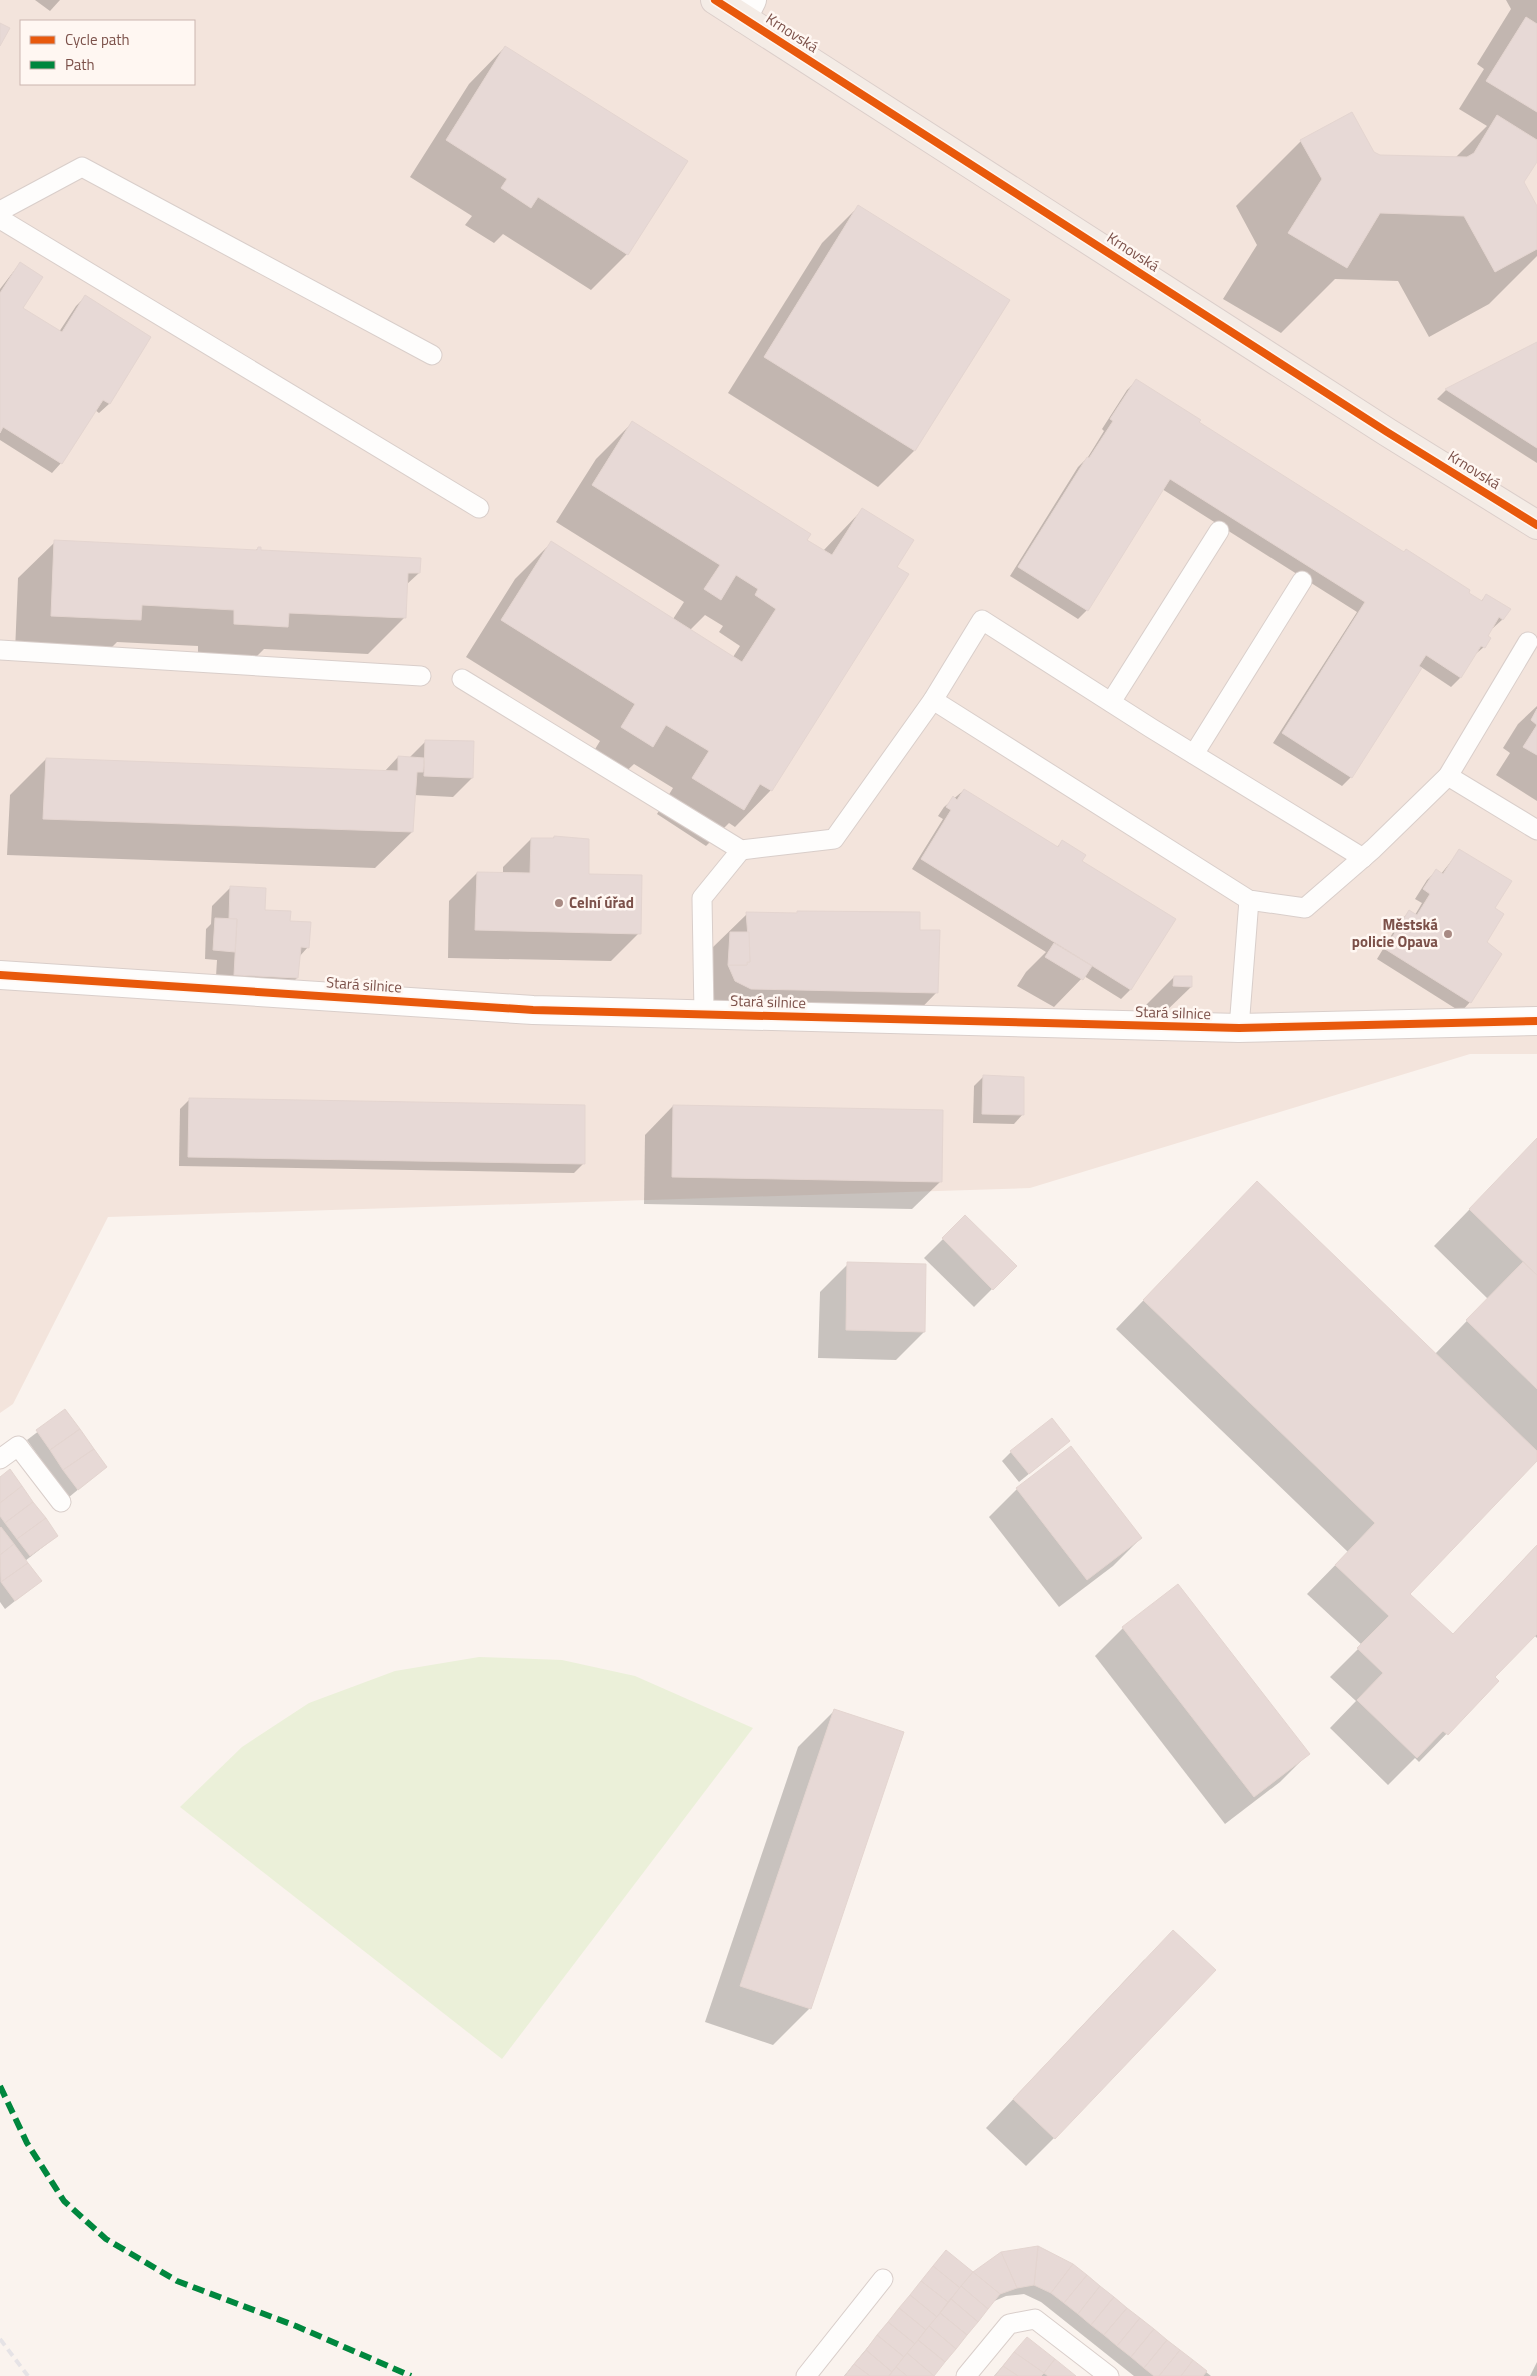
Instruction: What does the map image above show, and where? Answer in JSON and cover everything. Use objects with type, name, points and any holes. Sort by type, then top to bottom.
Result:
[{"type":"main road","name":"Krnovská","points":[[715,0],[748,9],[1387,432],[1537,525]]},
{"type":"street","name":"Stará silnice","points":[[0,975],[533,1010],[1239,1028],[1537,1021]]},
{"type":"lane","points":[[0,211],[82,167],[432,355]]},
{"type":"lane","points":[[0,219],[479,508]]},
{"type":"lane","points":[[1111,702],[1219,531]]},
{"type":"lane","points":[[1194,754],[1302,581]]},
{"type":"lane","points":[[462,679],[741,850],[834,840],[933,700],[982,620],[1363,858]]},
{"type":"lane","points":[[933,700],[1249,900],[1305,908],[1363,858],[1448,776],[1528,642]]},
{"type":"lane","points":[[0,650],[421,676]]},
{"type":"lane","points":[[1448,776],[1537,830]]},
{"type":"lane","points":[[704,1014],[702,898],[741,850]]},
{"type":"lane","points":[[1239,1028],[1249,900]]},
{"type":"lane","points":[[0,1460],[18,1446],[61,1502]]},
{"type":"lane","points":[[806,2376],[883,2279]]},
{"type":"lane","points":[[966,2376],[1009,2324],[1035,2318],[1109,2376]]},
{"type":"shaded area","points":[[0,0],[1537,0],[1537,1054],[1470,1054],[1030,1188],[108,1217],[13,1404],[0,1413]]},
{"type":"green space","points":[[479,1657],[562,1660],[635,1676],[753,1728],[502,2059],[180,1807],[242,1747],[309,1703],[395,1671]]},
{"type":"building","points":[[1526,17],[1537,24],[1537,112],[1486,81]]},
{"type":"building","points":[[0,23],[10,28],[0,46]]},
{"type":"building","points":[[505,46],[688,161],[628,255],[538,197],[531,208],[501,188],[507,179],[446,140]]},
{"type":"building","points":[[1352,112],[1374,152],[1380,155],[1467,157],[1474,153],[1497,115],[1537,140],[1537,162],[1524,182],[1537,206],[1537,249],[1495,272],[1464,216],[1380,213],[1347,268],[1288,233],[1322,179],[1300,140]]},
{"type":"building","points":[[858,205],[1010,300],[915,451],[764,357]]},
{"type":"building","points":[[20,262],[43,277],[23,308],[62,332],[85,295],[151,337],[110,404],[103,400],[62,464],[3,427],[0,433],[0,293]]},
{"type":"building","points":[[1537,342],[1537,448],[1445,389]]},
{"type":"building","points":[[1136,379],[1201,420],[1199,422],[1404,552],[1406,549],[1470,590],[1469,593],[1482,601],[1486,594],[1511,609],[1503,620],[1499,617],[1488,636],[1491,638],[1485,648],[1481,646],[1461,678],[1426,655],[1419,666],[1422,668],[1352,778],[1282,733],[1365,602],[1170,479],[1088,611],[1018,567],[1087,457],[1089,458],[1113,421],[1110,419]]},
{"type":"building","points":[[632,421],[811,534],[807,540],[832,555],[862,508],[914,540],[897,567],[909,574],[772,791],[760,784],[744,810],[692,778],[709,751],[666,725],[653,747],[621,727],[635,704],[501,620],[551,541],[742,662],[776,609],[755,595],[758,589],[736,575],[721,600],[704,589],[720,565],[592,485]]},
{"type":"building","points":[[54,540],[257,550],[258,547],[261,547],[261,550],[421,558],[420,573],[408,573],[406,618],[289,613],[288,627],[234,624],[234,610],[142,605],[141,620],[51,616]]},
{"type":"building","points":[[1537,709],[1537,725],[1531,720]]},
{"type":"building","points":[[1537,725],[1537,755],[1523,747]]},
{"type":"building","points":[[425,740],[474,741],[473,778],[424,776]]},
{"type":"building","points":[[398,756],[424,758],[423,772],[417,772],[413,832],[43,819],[46,758],[398,771]]},
{"type":"building","points":[[964,789],[1058,847],[1062,840],[1086,855],[1082,861],[1176,919],[1131,990],[921,859],[951,810],[946,807],[953,796],[957,800]]},
{"type":"building","name":"Celní úřad","points":[[554,836],[589,839],[589,874],[642,875],[641,934],[475,930],[477,872],[530,873],[531,838],[554,838]]},
{"type":"building","points":[[1459,849],[1512,881],[1495,908],[1504,914],[1487,942],[1502,954],[1471,1003],[1385,949],[1409,910],[1417,915],[1430,894],[1423,889],[1436,869],[1443,874]]},
{"type":"building","points":[[230,886],[266,888],[265,910],[291,911],[290,921],[311,922],[309,948],[301,947],[298,978],[234,975],[237,919],[229,919]]},
{"type":"building","points":[[797,911],[920,912],[920,930],[940,930],[938,993],[751,989],[735,981],[728,965],[747,965],[747,962],[750,962],[746,912],[797,913]]},
{"type":"building","points":[[215,918],[237,919],[235,952],[213,950]]},
{"type":"building","points":[[730,932],[749,932],[750,962],[747,962],[747,965],[728,965]]},
{"type":"building","points":[[1054,943],[1092,966],[1083,980],[1045,957]]},
{"type":"building","points":[[1174,976],[1192,976],[1192,987],[1173,986]]},
{"type":"building","points":[[983,1075],[1024,1077],[1024,1115],[982,1114]]},
{"type":"building","points":[[189,1098],[585,1105],[585,1164],[188,1157]]},
{"type":"building","points":[[673,1105],[943,1110],[942,1182],[672,1177]]},
{"type":"building","points":[[1537,1138],[1537,1275],[1469,1209]]},
{"type":"building","points":[[1257,1181],[1537,1451],[1537,1461],[1410,1594],[1453,1634],[1537,1545],[1537,1634],[1495,1677],[1499,1681],[1448,1735],[1443,1731],[1417,1758],[1357,1700],[1383,1673],[1357,1648],[1389,1616],[1335,1565],[1375,1523],[1143,1300]]},
{"type":"building","points":[[965,1215],[1017,1266],[993,1290],[942,1238]]},
{"type":"building","points":[[847,1262],[926,1264],[925,1332],[846,1330]]},
{"type":"building","points":[[1523,1262],[1537,1275],[1537,1389],[1466,1320]]},
{"type":"building","points":[[65,1409],[80,1429],[50,1450],[36,1430]]},
{"type":"building","points":[[1052,1418],[1070,1441],[1029,1474],[1010,1451]]},
{"type":"building","points":[[80,1429],[94,1449],[63,1470],[50,1450]]},
{"type":"building","points":[[1071,1446],[1142,1538],[1087,1580],[1016,1488]]},
{"type":"building","points":[[94,1449],[107,1467],[78,1490],[63,1470]]},
{"type":"building","points":[[10,1469],[22,1486],[0,1503],[0,1477]]},
{"type":"building","points":[[22,1486],[33,1502],[5,1523],[0,1516],[0,1503]]},
{"type":"building","points":[[33,1502],[46,1518],[17,1539],[5,1523]]},
{"type":"building","points":[[46,1518],[58,1536],[30,1556],[17,1539]]},
{"type":"building","points":[[0,1528],[14,1544],[0,1555]]},
{"type":"building","points":[[14,1544],[28,1563],[1,1582],[0,1555]]},
{"type":"building","points":[[28,1563],[42,1581],[15,1601],[1,1582]]},
{"type":"building","points":[[1178,1584],[1310,1754],[1254,1797],[1122,1627]]},
{"type":"building","points":[[834,1709],[904,1732],[811,2009],[740,1986]]},
{"type":"building","points":[[1173,1930],[1216,1970],[1055,2139],[1013,2099]]},
{"type":"building","points":[[1038,2246],[1073,2264],[1051,2293],[1034,2285]]},
{"type":"building","points":[[1038,2246],[1034,2285],[1017,2288],[1001,2252]]},
{"type":"building","points":[[946,2250],[973,2272],[960,2288],[933,2266]]},
{"type":"building","points":[[1001,2252],[1017,2288],[1000,2294],[973,2272]]},
{"type":"building","points":[[1073,2264],[1087,2275],[1064,2303],[1051,2293]]},
{"type":"building","points":[[933,2266],[960,2288],[948,2302],[921,2281]]},
{"type":"building","points":[[973,2272],[1000,2294],[988,2309],[961,2286]]},
{"type":"building","points":[[1087,2275],[1100,2286],[1078,2314],[1064,2303]]},
{"type":"building","points":[[921,2281],[948,2302],[937,2317],[910,2295]]},
{"type":"building","points":[[961,2286],[988,2309],[978,2322],[951,2299]]},
{"type":"building","points":[[1100,2286],[1114,2297],[1091,2325],[1078,2314]]},
{"type":"building","points":[[910,2295],[937,2317],[926,2330],[899,2308]]},
{"type":"building","points":[[1114,2297],[1127,2308],[1104,2335],[1091,2325]]},
{"type":"building","points":[[951,2299],[978,2322],[967,2335],[940,2313]]},
{"type":"building","points":[[899,2308],[926,2330],[915,2344],[888,2322]]},
{"type":"building","points":[[1127,2308],[1140,2318],[1117,2346],[1104,2335]]},
{"type":"building","points":[[940,2313],[967,2335],[956,2349],[929,2326]]},
{"type":"building","points":[[1140,2318],[1154,2329],[1131,2357],[1117,2346]]},
{"type":"building","points":[[888,2322],[915,2344],[904,2357],[877,2335]]},
{"type":"building","points":[[929,2326],[956,2349],[945,2362],[918,2340]]},
{"type":"building","points":[[1154,2329],[1167,2340],[1144,2368],[1131,2357]]},
{"type":"building","points":[[877,2335],[904,2357],[892,2372],[866,2350]]},
{"type":"building","points":[[1027,2337],[1055,2359],[1044,2373],[1014,2352]]},
{"type":"building","points":[[918,2340],[945,2362],[934,2376],[907,2353]]},
{"type":"building","points":[[1167,2340],[1180,2350],[1159,2376],[1154,2376],[1144,2368]]},
{"type":"building","points":[[866,2350],[892,2372],[889,2376],[870,2376],[854,2364]]},
{"type":"building","points":[[1180,2350],[1193,2360],[1181,2376],[1159,2376]]},
{"type":"building","points":[[1014,2352],[1044,2373],[1041,2376],[1018,2376],[1003,2366]]},
{"type":"building","points":[[907,2353],[934,2376],[907,2376],[896,2367]]},
{"type":"building","points":[[1055,2359],[1076,2376],[1048,2376],[1044,2373]]},
{"type":"building","points":[[1193,2360],[1207,2371],[1203,2376],[1181,2376]]},
{"type":"building","points":[[854,2364],[870,2376],[845,2376]]},
{"type":"building","points":[[1003,2366],[1018,2376],[995,2376]]},
{"type":"building","points":[[896,2367],[907,2376],[889,2376]]},
{"type":"railway","points":[[0,2339],[28,2376]]},
{"type":"marked path","points":[[0,2086],[27,2143],[64,2201],[106,2239],[177,2281],[296,2326],[411,2376]]},
{"type":"cycle path","points":[[715,0],[1387,432],[1537,525]]},
{"type":"cycle path","points":[[0,975],[533,1010],[1239,1028],[1537,1021]]},
{"type":"place","name":"Celní úřad","points":[[559,903]]},
{"type":"place","name":"Městská policie Opava","points":[[1448,934]]}]
